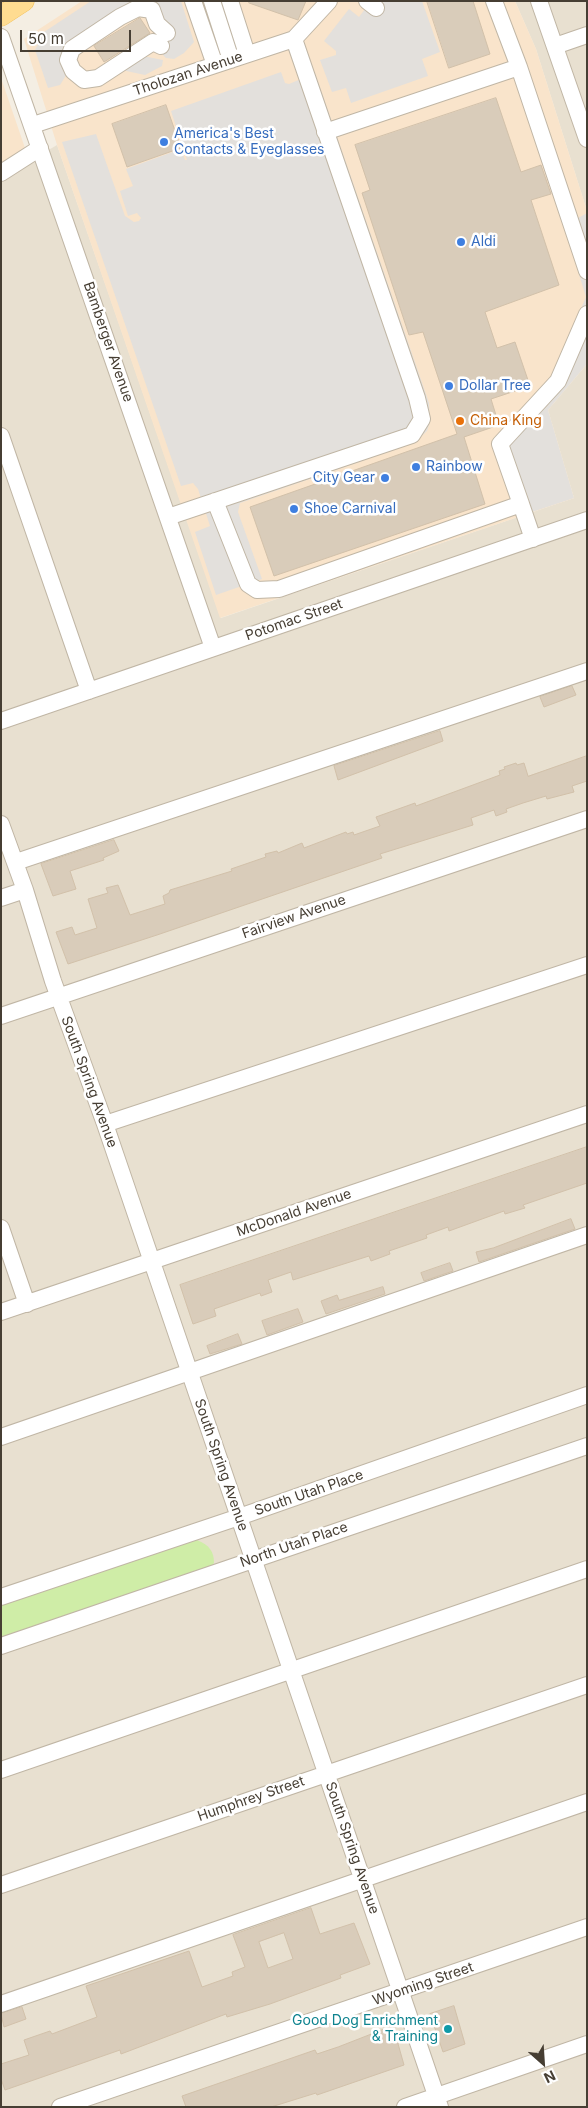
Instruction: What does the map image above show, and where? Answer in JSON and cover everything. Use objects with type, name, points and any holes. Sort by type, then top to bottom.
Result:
[{"type":"main road","points":[[1,16],[24,1]]},
{"type":"street","points":[[193,1],[215,65]]},
{"type":"street","points":[[212,1],[231,60]]},
{"type":"street","points":[[230,1],[247,54]]},
{"type":"street","name":"Tholozan Avenue","points":[[33,126],[294,39],[329,1]]},
{"type":"street","points":[[494,1],[519,66],[587,271]]},
{"type":"street","points":[[539,1],[587,139]]},
{"type":"street","points":[[138,8],[152,10],[164,40],[153,42],[98,78],[84,80],[73,71],[68,60],[72,49],[120,17],[138,8]]},
{"type":"street","points":[[555,46],[587,35]]},
{"type":"street","name":"Bamberger Avenue","points":[[1,37],[213,648]]},
{"type":"street","points":[[168,517],[412,435],[422,419],[417,398],[294,39]]},
{"type":"street","points":[[325,132],[519,66]]},
{"type":"street","points":[[1,173],[40,148]]},
{"type":"street","points":[[533,539],[500,444],[558,381],[587,314]]},
{"type":"street","points":[[1,436],[89,691]]},
{"type":"street","points":[[215,501],[248,584],[257,590],[278,590],[521,504]]},
{"type":"street","name":"Potomac Street","points":[[1,721],[587,520]]},
{"type":"street","points":[[16,862],[587,671]]},
{"type":"street","name":"Fairview Avenue","points":[[1,1016],[587,819]]},
{"type":"street","name":"South Spring Avenue","points":[[1,824],[16,862],[59,997],[105,1124],[438,2101]]},
{"type":"street","points":[[1,898],[25,890]]},
{"type":"street","points":[[105,1124],[587,965]]},
{"type":"street","name":"McDonald Avenue","points":[[1,1312],[587,1114]]},
{"type":"street","points":[[1,1228],[27,1304]]},
{"type":"street","points":[[1,1437],[587,1235]]},
{"type":"street","name":"South Utah Place","points":[[1,1597],[239,1518],[587,1396]]},
{"type":"street","name":"North Utah Place","points":[[1,1646],[587,1446]]},
{"type":"street","points":[[1,1770],[587,1570]]},
{"type":"street","name":"Humphrey Street","points":[[1,1885],[587,1685]]},
{"type":"street","points":[[1,2004],[587,1802]]},
{"type":"street","name":"Wyoming Street","points":[[60,2107],[587,1927]]},
{"type":"street","points":[[405,2107],[438,2101],[587,2044]]},
{"type":"shaded area","points":[[82,1],[515,1],[536,49],[587,211],[587,364],[548,410],[574,498],[220,618],[57,145],[24,39]]},
{"type":"shaded area","points":[[91,1],[181,1],[194,42],[184,53],[174,59],[166,58],[163,55],[163,45],[149,6],[71,46],[68,70],[65,77],[60,85],[48,88],[35,50],[44,32]]},
{"type":"shaded area","points":[[371,1],[422,1],[440,52],[422,59],[428,76],[351,103],[346,88],[332,92],[320,60],[336,55],[336,51],[324,41],[349,9],[359,17]]},
{"type":"shaded area","points":[[515,1],[587,1],[587,211],[536,49]]},
{"type":"shaded area","points":[[138,55],[163,60],[162,66],[145,75],[117,69]]},
{"type":"shaded area","points":[[281,72],[285,83],[289,84],[315,73],[429,403],[430,422],[427,431],[414,443],[240,503],[238,512],[262,579],[216,595],[195,532],[210,526],[198,489],[193,483],[181,486],[62,142],[96,134],[125,216],[134,222],[139,221],[141,218],[137,213],[128,216],[120,191],[133,186],[126,169],[181,149],[185,160],[187,160],[171,111]]},
{"type":"shaded area","points":[[1,78],[25,148],[1,163]]},
{"type":"shaded area","points":[[57,145],[221,618],[574,498],[548,410],[587,364],[587,2107],[1,2107],[1,178]]},
{"type":"shaded area","points":[[587,213],[587,364],[548,410],[574,498],[517,517],[493,442],[551,378],[586,297],[564,226]]},
{"type":"green space","points":[[197,1540],[208,1546],[212,1552],[214,1563],[208,1570],[1,1640],[1,1605]]},
{"type":"building","points":[[250,1],[306,1],[298,20],[249,3]]},
{"type":"building","points":[[427,1],[473,1],[490,54],[449,68]]},
{"type":"building","points":[[140,18],[150,33],[104,62],[94,46]]},
{"type":"building","points":[[496,98],[521,172],[541,165],[551,194],[531,200],[559,285],[485,312],[497,348],[515,342],[530,386],[491,399],[499,425],[464,437],[485,504],[274,576],[250,507],[457,434],[423,332],[409,335],[362,193],[370,190],[355,145]]},
{"type":"building","points":[[166,105],[181,148],[127,167],[112,124]]},
{"type":"building","points":[[572,686],[576,695],[544,707],[540,697]]},
{"type":"building","points":[[440,731],[443,741],[338,780],[334,766]]},
{"type":"building","points":[[587,756],[587,781],[572,786],[574,792],[547,799],[546,796],[523,803],[506,809],[507,812],[496,816],[494,810],[471,818],[473,825],[380,854],[382,858],[157,935],[68,964],[56,932],[72,927],[75,935],[97,928],[88,899],[108,893],[106,888],[118,885],[130,915],[165,904],[163,896],[169,893],[170,890],[232,871],[231,869],[266,857],[265,854],[277,851],[278,853],[302,843],[304,848],[346,832],[347,834],[353,832],[354,835],[380,826],[376,817],[415,803],[416,806],[500,775],[499,771],[505,769],[504,767],[516,763],[517,765],[524,763],[528,776]]},
{"type":"building","points":[[114,840],[119,851],[103,858],[104,860],[70,871],[76,889],[53,896],[41,864]]},
{"type":"building","points":[[587,1147],[587,1183],[523,1205],[525,1208],[505,1214],[504,1211],[449,1231],[448,1227],[426,1235],[427,1238],[389,1251],[390,1254],[371,1261],[369,1256],[293,1280],[291,1272],[268,1280],[272,1292],[261,1296],[260,1293],[214,1309],[216,1316],[193,1324],[180,1285]]},
{"type":"building","points":[[571,1219],[575,1229],[479,1262],[476,1252],[493,1248]]},
{"type":"building","points":[[450,1263],[453,1271],[424,1281],[421,1273]]},
{"type":"building","points":[[383,1287],[385,1294],[326,1314],[321,1301],[337,1295],[339,1300]]},
{"type":"building","points":[[298,1309],[303,1322],[267,1335],[262,1321]]},
{"type":"building","points":[[238,1334],[242,1344],[210,1354],[207,1346]]},
{"type":"building","points":[[311,1908],[320,1934],[354,1923],[370,1964],[340,1975],[341,1978],[270,2004],[227,2017],[226,2014],[121,2054],[120,2050],[5,2090],[1,2079],[1,2064],[29,2055],[24,2040],[50,2031],[52,2034],[97,2017],[86,1986],[189,1951],[202,1987],[233,1976],[232,1972],[245,1967],[233,1935]],"holes":[[[284,1933],[293,1959],[268,1968],[259,1942]]]},
{"type":"building","name":"Good Dog Enrichment & Training","points":[[454,2006],[465,2044],[443,2052],[430,2014]]},
{"type":"building","points":[[22,2007],[26,2019],[4,2027],[1,2014]]},
{"type":"building","points":[[393,2026],[404,2065],[317,2095],[316,2093],[271,2107],[186,2107],[182,2096],[315,2050],[317,2054]]},
{"type":"place","name":"America's Best Contacts & Eyeglasses","points":[[164,142]]},
{"type":"place","name":"Aldi","points":[[461,242]]},
{"type":"place","name":"Dollar Tree","points":[[449,386]]},
{"type":"place","name":"China King","points":[[460,421]]},
{"type":"place","name":"Rainbow","points":[[416,467]]},
{"type":"place","name":"City Gear","points":[[385,478]]},
{"type":"place","name":"Shoe Carnival","points":[[294,509]]},
{"type":"place","name":"Good Dog Enrichment & Training","points":[[448,2029]]}]
